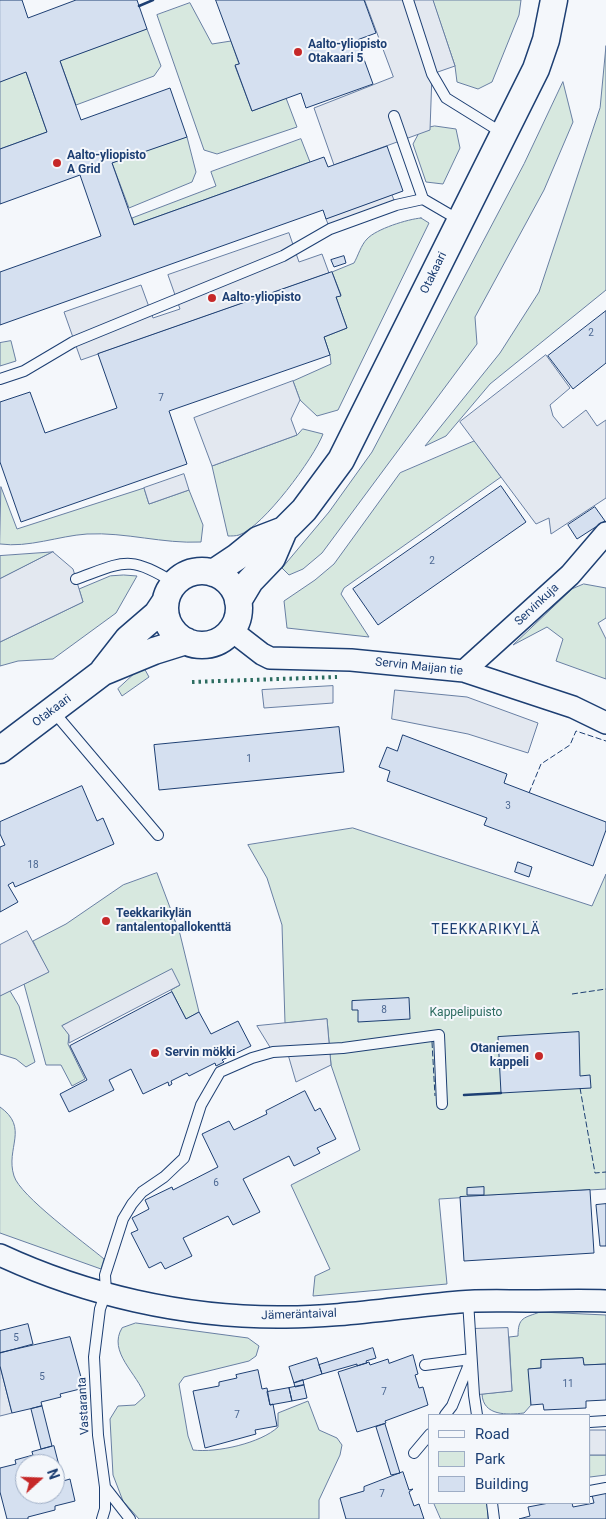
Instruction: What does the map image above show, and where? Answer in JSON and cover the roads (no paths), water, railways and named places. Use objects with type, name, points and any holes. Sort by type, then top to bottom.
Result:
[{"type":"street","name":"Otakaari","points":[[238,601],[250,581],[272,558],[284,530],[304,510],[341,460],[460,220],[505,135],[536,69],[546,40],[554,0]]},
{"type":"street","name":"Otakaari","points":[[213,573],[237,558],[258,540],[284,530]]},
{"type":"street","name":"Servinkuja","points":[[464,671],[570,575],[606,533]]},
{"type":"street","points":[[193,572],[213,573],[232,586],[238,601],[238,618],[231,630],[219,641],[197,644],[186,641],[170,626],[170,592],[193,572]]},
{"type":"street","name":"Otakaari","points":[[103,672],[128,639],[157,614],[170,592]]},
{"type":"street","name":"Servin Maijan tie","points":[[231,630],[262,654],[281,660],[351,660],[464,671],[573,707],[606,723]]},
{"type":"street","name":"Otakaari","points":[[0,750],[103,672],[154,651],[186,641]]},
{"type":"street","name":"Jämeräntaival","points":[[0,1255],[24,1266],[163,1308],[225,1315],[279,1317],[468,1301],[606,1301]]},
{"type":"lane","points":[[408,0],[432,74],[446,98],[505,135]]},
{"type":"lane","points":[[394,116],[424,199],[460,220]]},
{"type":"lane","points":[[0,379],[24,371],[73,342],[283,256],[330,229],[396,204],[424,199]]},
{"type":"lane","points":[[76,579],[124,563],[133,563],[148,568],[170,592]]},
{"type":"lane","points":[[52,710],[158,835]]},
{"type":"lane","name":"Vastaranta","points":[[102,1519],[105,1509],[105,1487],[98,1435],[94,1357],[100,1309],[106,1292],[105,1275],[124,1219],[132,1204],[142,1192],[164,1177],[184,1158],[201,1105],[220,1072],[252,1058],[273,1052],[343,1048],[439,1035],[442,1104]]},
{"type":"lane","points":[[468,1301],[471,1359],[477,1414]]},
{"type":"lane","points":[[425,1365],[471,1359]]},
{"type":"lane","points":[[445,1414],[452,1406],[471,1359]]},
{"type":"lane","points":[[591,1422],[606,1421]]},
{"type":"lane","points":[[414,1453],[428,1436]]},
{"type":"lane","points":[[105,1487],[130,1519]]},
{"type":"lane","points":[[591,1490],[606,1488]]},
{"type":"lane","points":[[492,1504],[494,1519]]},
{"type":"place","name":"Aalto-yliopisto Otakaari 5","points":[[298,52]]},
{"type":"place","name":"Aalto-yliopisto A Grid","points":[[57,163]]},
{"type":"place","name":"Aalto-yliopisto","points":[[212,298]]},
{"type":"place","name":"Teekkarikylän rantalentopallokenttä","points":[[106,921]]},
{"type":"place","name":"Servin mökki","points":[[155,1053]]},
{"type":"place","name":"Otaniemen kappeli","points":[[539,1056]]},
{"type":"district","name":"TEEKKARIKYLÄ","points":[[486,930]]},
{"type":"park label","name":"Kappelipuisto","points":[[466,1013]]}]
